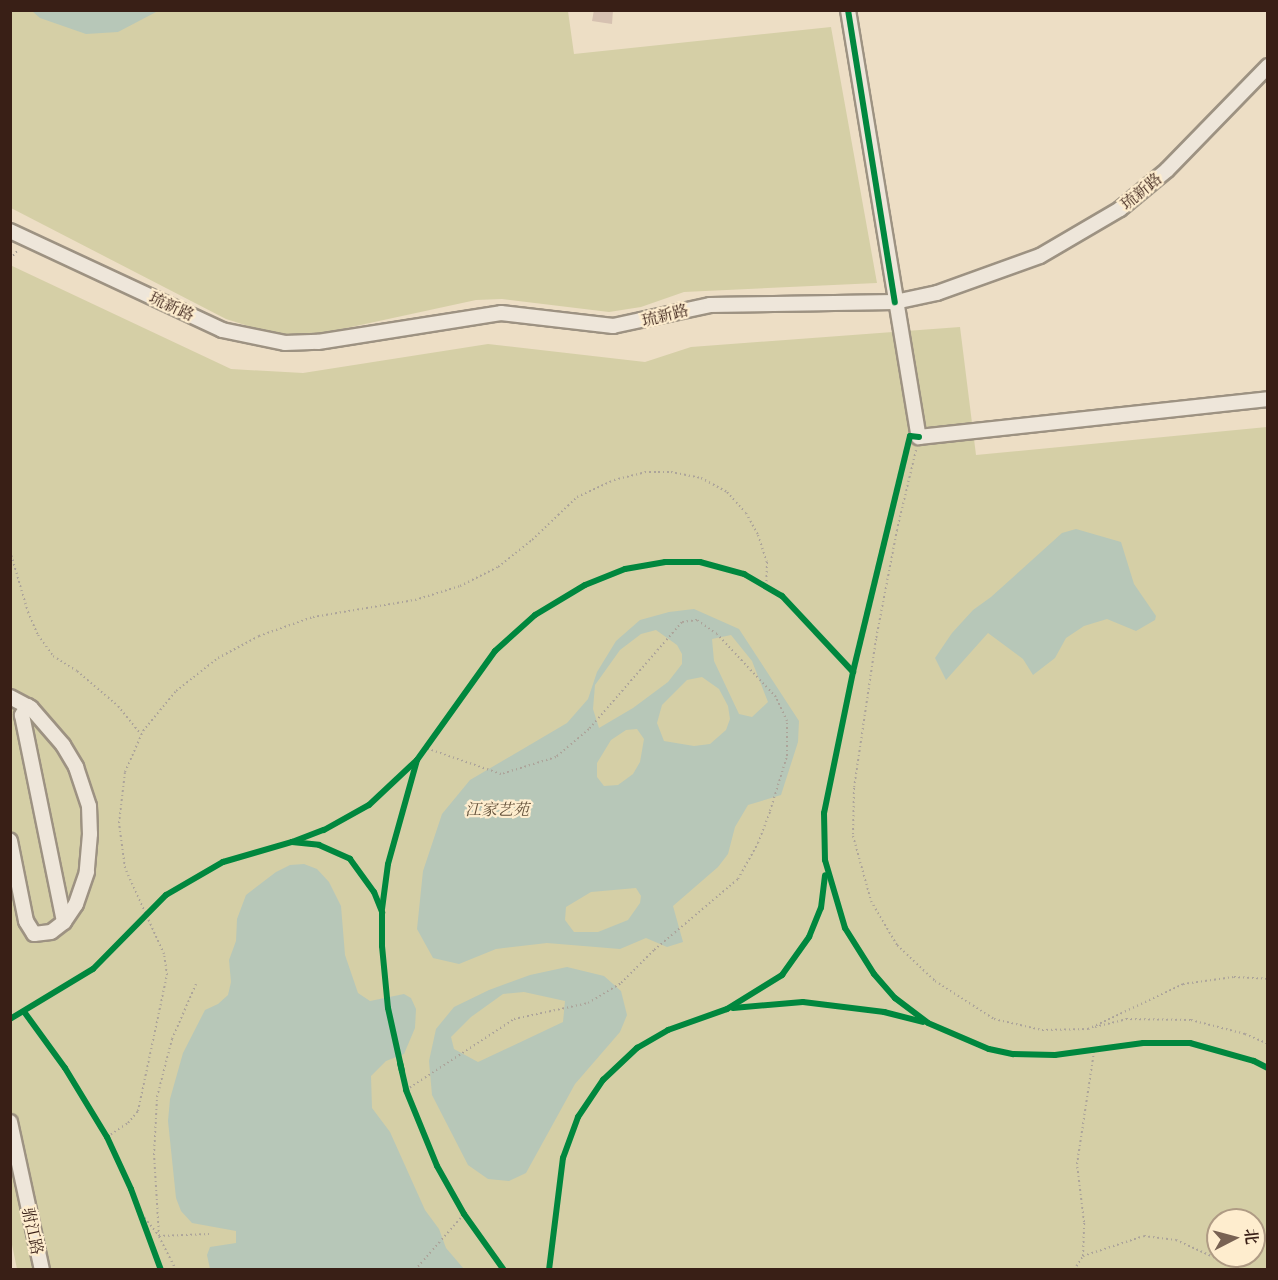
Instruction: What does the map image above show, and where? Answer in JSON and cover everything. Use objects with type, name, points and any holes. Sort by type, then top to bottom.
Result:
[{"type":"street","points":[[848,10],[919,437],[1268,399]]},
{"type":"street","name":"琉新路","points":[[10,231],[222,330],[285,343],[318,342],[501,313],[613,326],[710,305],[895,302],[937,292],[1040,256],[1120,209],[1167,170],[1268,66]]},
{"type":"street","points":[[10,697],[28,706],[63,745],[76,767],[89,806],[90,834],[87,872],[76,904],[64,922],[51,932],[34,934],[26,921],[10,841]]},
{"type":"street","points":[[28,706],[22,715],[64,922]]},
{"type":"street","name":"驸江路","points":[[10,1122],[42,1269]]},
{"type":"path","points":[[919,437],[897,530],[876,639],[854,788],[854,836],[871,901],[897,945],[935,981],[994,1019],[1042,1030],[1088,1029],[1126,1019],[1191,1020],[1245,1034],[1268,1044]]},
{"type":"path","points":[[107,1137],[128,1123],[138,1111],[168,975],[164,954],[125,868],[119,823],[125,772],[141,734],[176,691],[218,658],[259,636],[313,617],[415,600],[460,586],[498,567],[532,540],[577,497],[614,480],[645,472],[671,472],[701,478],[727,492],[746,513],[758,535],[767,562],[766,587]]},
{"type":"path","points":[[10,551],[28,612],[38,635],[53,656],[77,671],[118,706],[141,734]]},
{"type":"path","points":[[759,583],[774,591]]},
{"type":"path","points":[[406,1090],[514,1019],[588,1003],[621,982],[654,950],[738,879],[758,843],[787,756],[787,721],[776,697],[717,634],[697,620],[682,622],[589,729],[556,757],[501,774],[479,765],[424,751],[433,738]]},
{"type":"path","points":[[138,922],[152,908]]},
{"type":"path","points":[[1088,1029],[1183,984],[1234,977],[1268,979]]},
{"type":"path","points":[[159,1236],[154,1155],[158,1097],[172,1040],[196,984]]},
{"type":"path","points":[[1074,1269],[1083,1256],[1084,1222],[1077,1164],[1098,1050],[1084,1052]]},
{"type":"path","points":[[404,1081],[410,1101]]},
{"type":"path","points":[[101,1128],[112,1148]]},
{"type":"path","points":[[135,1200],[150,1240]]},
{"type":"path","points":[[459,1205],[471,1224]]},
{"type":"path","points":[[139,1211],[159,1236],[176,1269]]},
{"type":"path","points":[[139,1211],[139,1220]]},
{"type":"path","points":[[415,1269],[464,1214]]},
{"type":"path","points":[[159,1236],[209,1234]]},
{"type":"path","points":[[1083,1256],[1144,1236],[1176,1240],[1242,1269]]},
{"type":"green space","points":[[10,11],[568,11],[574,54],[831,27],[877,283],[684,292],[641,307],[609,312],[502,299],[476,300],[319,334],[290,335],[264,331],[226,319],[11,208]]},
{"type":"green space","name":"江家艺苑","points":[[10,265],[231,369],[303,373],[488,344],[645,362],[691,347],[960,327],[976,455],[1267,427],[1267,1269],[17,1269],[10,1235]]},
{"type":"shaded area","points":[[32,11],[158,11],[118,32],[86,34],[40,18]]},
{"type":"shaded area","points":[[1076,529],[1121,542],[1134,584],[1156,616],[1155,620],[1136,631],[1107,619],[1084,626],[1066,638],[1055,658],[1033,675],[1023,659],[988,633],[946,680],[935,658],[952,633],[973,610],[991,597],[1062,533]]},
{"type":"shaded area","points":[[694,609],[739,629],[799,721],[798,742],[781,795],[748,805],[735,827],[728,854],[718,867],[673,906],[683,942],[667,947],[646,938],[620,949],[547,943],[496,949],[459,964],[433,958],[417,929],[423,871],[442,814],[470,780],[567,723],[588,699],[597,672],[616,641],[640,620],[669,612]],"holes":[[[656,630],[677,645],[682,654],[682,664],[668,682],[633,708],[599,728],[593,709],[595,685],[620,650],[641,634]],[[731,635],[752,661],[768,702],[752,717],[739,714],[714,661],[712,639]],[[702,677],[719,689],[728,706],[730,719],[726,730],[710,744],[694,746],[664,741],[657,723],[662,705],[687,680]],[[637,729],[644,739],[640,762],[633,774],[618,785],[604,786],[597,777],[597,763],[611,740],[626,730]],[[636,888],[641,896],[640,903],[628,920],[598,932],[574,932],[565,920],[566,907],[591,892]]]},
{"type":"shaded area","points":[[304,864],[317,869],[329,882],[341,906],[345,955],[358,993],[370,1001],[404,994],[411,998],[416,1009],[415,1028],[404,1054],[386,1061],[371,1076],[372,1108],[390,1132],[425,1210],[439,1229],[446,1248],[464,1269],[210,1269],[207,1255],[210,1247],[236,1243],[236,1231],[192,1223],[181,1211],[176,1198],[168,1121],[170,1099],[183,1053],[205,1010],[218,1004],[228,995],[231,982],[229,960],[236,941],[237,919],[246,895],[276,872],[290,865]]},
{"type":"shaded area","points":[[567,967],[604,976],[621,991],[627,1015],[620,1032],[575,1084],[526,1173],[509,1181],[488,1179],[468,1165],[432,1095],[429,1061],[436,1029],[454,1007],[489,990],[530,975]],"holes":[[[524,992],[565,1001],[563,1022],[478,1062],[454,1049],[451,1037],[471,1017],[503,994]]]},
{"type":"building","points":[[594,10],[613,10],[612,24],[592,21]]},
{"type":"cycle path","points":[[848,10],[895,302]]},
{"type":"cycle path","points":[[919,437],[910,436],[853,672],[824,813],[825,860],[845,928],[874,974],[895,998],[928,1023],[989,1049],[1013,1054],[1055,1055],[1143,1043],[1190,1043],[1254,1061],[1268,1068]]},
{"type":"cycle path","points":[[292,842],[324,830],[369,805],[417,760],[495,651],[535,615],[585,585],[625,569],[665,562],[700,562],[744,574],[782,596],[853,672]]},
{"type":"cycle path","points":[[382,909],[388,864],[417,760]]},
{"type":"cycle path","points":[[10,1019],[93,969],[166,895],[223,862],[292,842],[319,845],[350,859],[374,892],[382,912],[382,946],[388,1008],[402,1071]]},
{"type":"cycle path","points":[[549,1270],[563,1158],[578,1117],[603,1080],[637,1048],[668,1030],[727,1009],[782,975],[809,937],[821,908],[825,875]]},
{"type":"cycle path","points":[[733,1008],[803,1002],[884,1012],[923,1022]]},
{"type":"cycle path","points":[[25,1013],[65,1068],[107,1137],[131,1189],[161,1270]]},
{"type":"cycle path","points":[[400,1063],[406,1090],[437,1166],[464,1214],[504,1270]]}]
